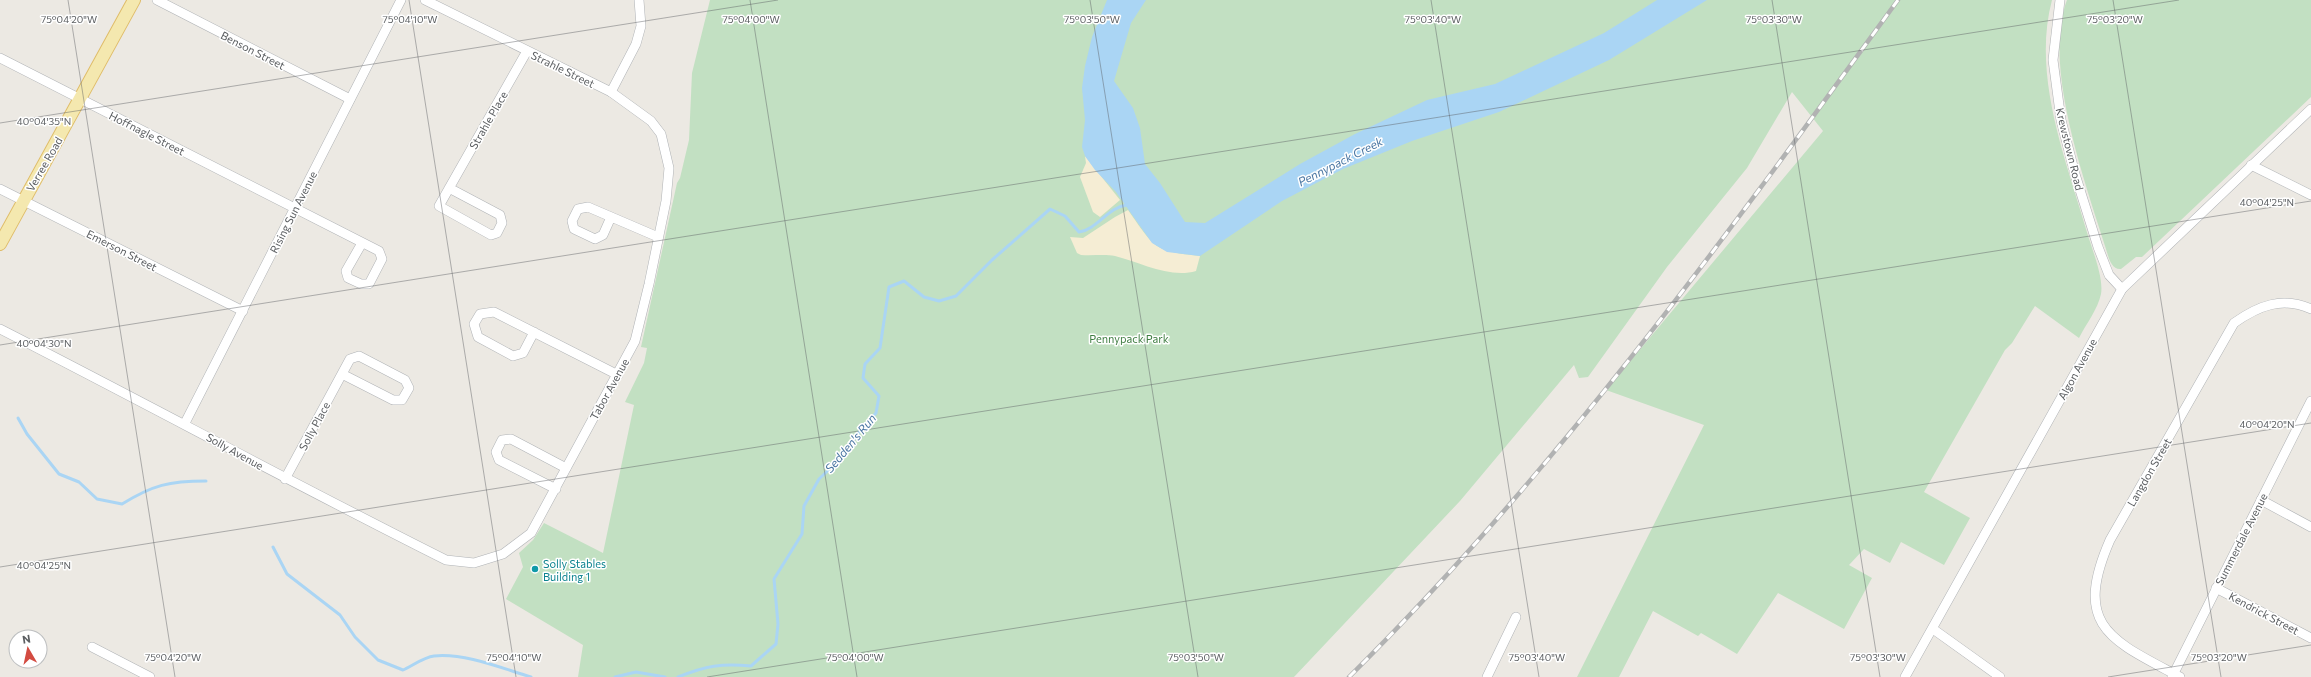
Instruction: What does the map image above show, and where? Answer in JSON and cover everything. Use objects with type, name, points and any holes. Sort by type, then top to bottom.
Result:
[{"type":"main road","name":"Verree Road","points":[[0,244],[134,0]]},
{"type":"street","name":"Benson Street","points":[[156,0],[350,99]]},
{"type":"street","name":"Rising Sun Avenue","points":[[185,423],[401,0]]},
{"type":"street","name":"Strahle Street","points":[[425,0],[611,92],[651,121],[661,134],[669,168]]},
{"type":"street","points":[[611,92],[636,44],[641,26],[639,0]]},
{"type":"street","name":"Krewstown Road","points":[[2060,0],[2053,60],[2061,120],[2075,174],[2098,247],[2109,275],[2122,289]]},
{"type":"street","name":"Strahle Place","points":[[449,188],[500,215],[502,223],[497,233],[491,235],[439,206],[449,188],[527,51]]},
{"type":"street","name":"Hoffnagle Street","points":[[0,58],[295,208],[362,243],[379,252],[382,258],[369,284],[361,284],[348,278],[346,271],[362,243]]},
{"type":"street","name":"Algon Avenue","points":[[1905,677],[2122,289],[2311,109]]},
{"type":"street","points":[[2251,165],[2311,195]]},
{"type":"street","name":"Tabor Avenue","points":[[472,563],[503,554],[531,533],[618,375],[635,341],[649,284],[666,201],[669,168]]},
{"type":"street","name":"Emerson Street","points":[[0,189],[243,311]]},
{"type":"street","points":[[611,217],[658,238]]},
{"type":"street","name":"Langdon Street","points":[[2175,676],[2122,645],[2106,629],[2096,608],[2094,584],[2099,565],[2110,540],[2234,323],[2250,312],[2285,302],[2298,303],[2311,309]]},
{"type":"street","points":[[534,332],[523,353],[513,356],[478,337],[474,324],[480,314],[494,312],[534,332],[618,375]]},
{"type":"street","name":"Solly Avenue","points":[[0,329],[185,423],[285,479],[446,560],[472,563]]},
{"type":"street","name":"Solly Place","points":[[285,479],[350,359],[359,356],[406,380],[409,388],[402,400],[393,400],[342,374]]},
{"type":"street","name":"Summerdale Avenue","points":[[2175,676],[2216,588],[2261,500],[2308,414],[2311,401]]},
{"type":"street","points":[[556,489],[499,460],[496,452],[502,440],[511,439],[566,468]]},
{"type":"street","points":[[2261,500],[2311,527]]},
{"type":"street","name":"Kendrick Street","points":[[2216,588],[2311,638]]},
{"type":"street","points":[[1487,677],[1516,617]]},
{"type":"street","points":[[1933,629],[2000,677]]},
{"type":"street","points":[[92,647],[150,677]]},
{"type":"green space","name":"Pennypack Park","points":[[710,0],[2052,0],[2047,28],[2046,57],[2048,86],[2061,145],[2099,271],[2101,279],[2101,294],[2095,311],[2079,338],[2035,306],[2012,343],[2005,350],[1924,492],[1970,518],[1944,565],[1901,542],[1890,563],[1864,549],[1849,565],[1872,578],[1844,629],[1778,593],[1737,654],[1701,633],[1698,636],[1653,611],[1619,677],[1577,677],[1704,425],[1606,390],[1823,131],[1792,92],[1747,168],[1667,267],[1588,377],[1579,378],[1574,365],[1460,501],[1294,677],[578,677],[583,645],[506,599],[523,567],[519,553],[533,540],[544,523],[603,553],[634,405],[625,402],[644,363],[647,348],[641,347],[677,183],[680,178],[689,140],[692,73]]},
{"type":"green space","points":[[2067,0],[2311,0],[2311,97],[2142,257],[2136,257],[2121,269],[2114,267],[2108,257],[2087,190],[2069,123],[2063,89],[2060,56],[2061,26]]},
{"type":"sand","points":[[1085,156],[1120,200],[1100,217],[1093,212],[1080,177],[1086,163]]},
{"type":"sand","points":[[1128,210],[1144,233],[1156,245],[1173,252],[1200,256],[1196,271],[1176,273],[1155,269],[1115,256],[1081,255],[1077,253],[1070,237],[1083,238]]},
{"type":"water","name":"Pennypack Creek","points":[[1107,0],[1146,0],[1131,23],[1114,81],[1133,108],[1140,128],[1145,164],[1160,183],[1185,222],[1205,223],[1300,164],[1355,134],[1427,100],[1495,84],[1604,33],[1657,0],[1707,0],[1609,60],[1499,112],[1412,141],[1343,169],[1282,201],[1200,256],[1167,252],[1152,243],[1116,192],[1095,170],[1085,156],[1082,147],[1085,120],[1082,88],[1085,66],[1092,37]]},
{"type":"waterway","name":"Sedden's Run","points":[[678,677],[714,666],[751,666],[776,644],[778,624],[774,579],[802,534],[804,506],[819,479],[838,461],[859,432],[876,413],[879,396],[863,378],[865,364],[880,348],[889,287],[904,281],[924,297],[939,301],[956,296],[992,260],[1050,209],[1065,216],[1079,232],[1092,227],[1114,210],[1127,205]]},
{"type":"waterway","name":"Sedden's Run","points":[[18,418],[27,434],[59,474],[79,482],[97,499],[122,504],[143,492],[162,485],[206,481]]},
{"type":"waterway","name":"Sedden's Run","points":[[273,547],[287,574],[340,615],[355,637],[378,660],[403,670],[422,660],[434,656],[458,657],[483,662],[531,677]]},
{"type":"waterway","name":"Sedden's Run","points":[[615,677],[636,672],[665,677]]},
{"type":"railway","points":[[1349,677],[1425,599],[1498,518],[1569,435],[1704,263],[1898,0]]},
{"type":"place","name":"Solly Stables Building 1","points":[[535,569]]}]
